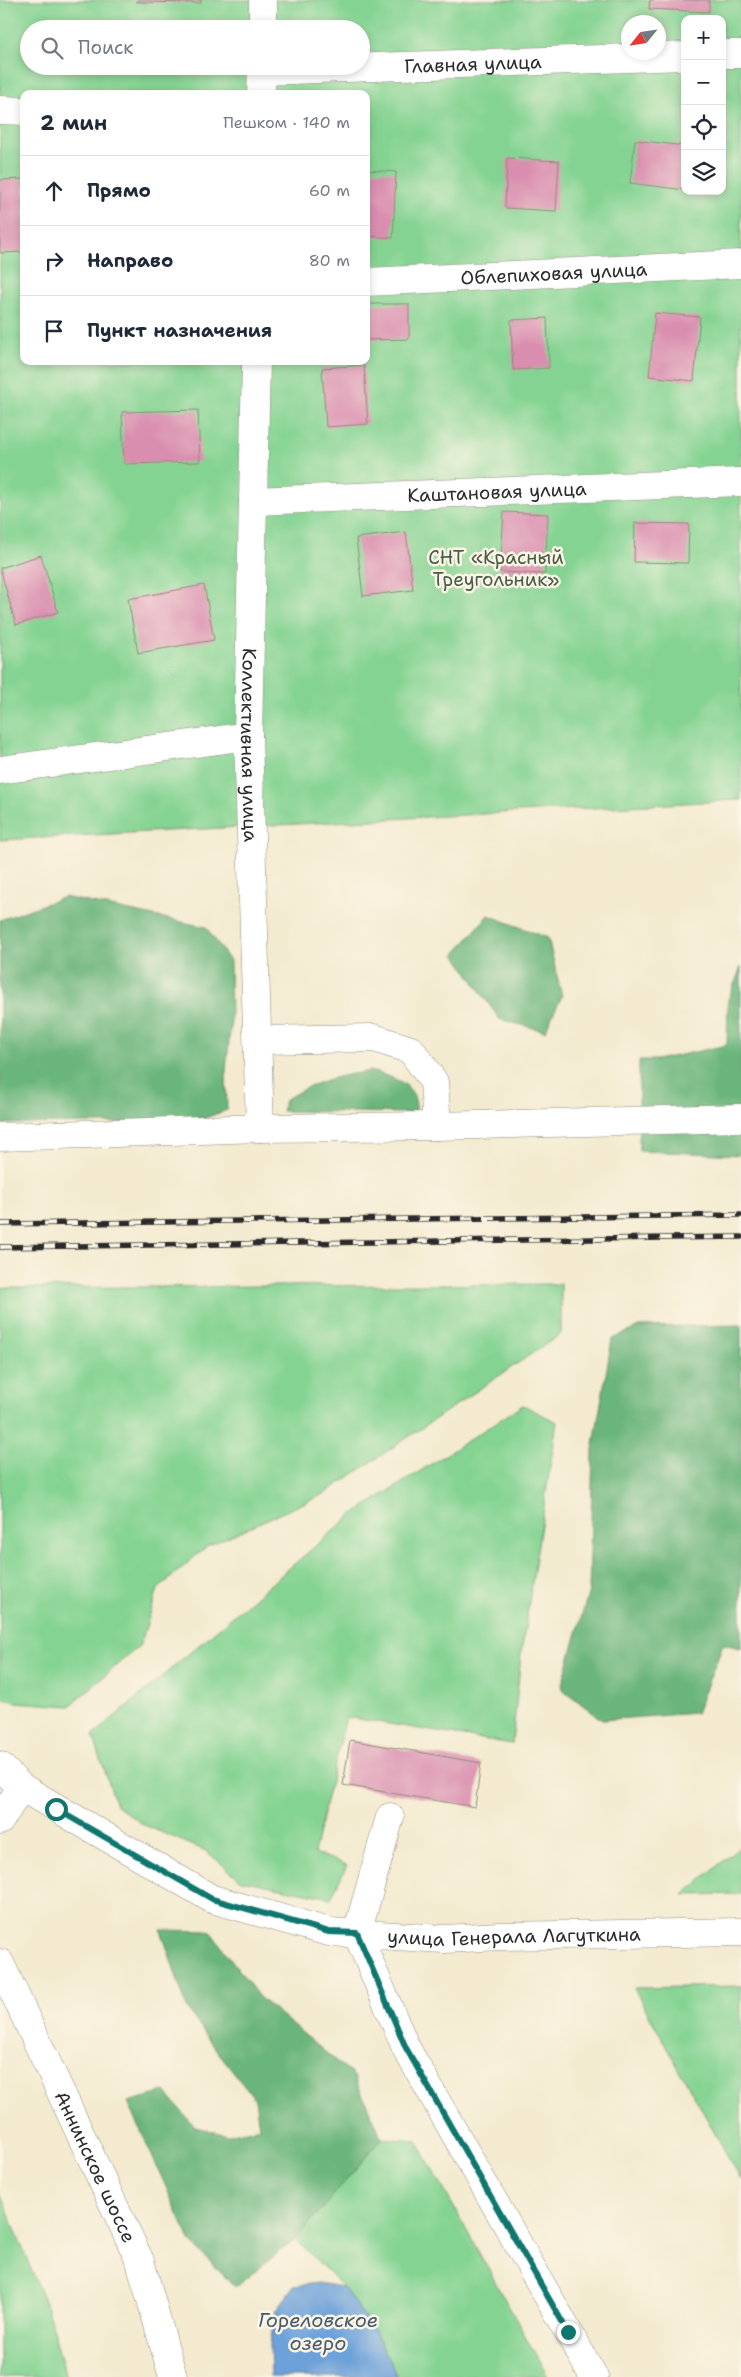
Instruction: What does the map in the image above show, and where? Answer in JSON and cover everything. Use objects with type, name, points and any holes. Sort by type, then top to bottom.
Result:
[{"type":"street","points":[[262,20],[263,0]]},
{"type":"street","points":[[726,54],[741,54]]},
{"type":"street","name":"Главная улица","points":[[370,72],[681,56]]},
{"type":"street","name":"Главная улица","points":[[262,77],[302,75]]},
{"type":"street","points":[[0,110],[20,110]]},
{"type":"street","name":"Облепиховая улица","points":[[370,282],[741,264]]},
{"type":"street","name":"Коллективная улица","points":[[256,365],[248,736],[260,1128]]},
{"type":"street","name":"Каштановая улица","points":[[253,501],[741,482]]},
{"type":"street","points":[[0,770],[248,736]]},
{"type":"street","points":[[258,1040],[374,1038],[411,1050],[434,1082],[437,1126]]},
{"type":"street","points":[[0,1137],[260,1128],[437,1126],[741,1118]]},
{"type":"street","name":"улица Генерала Лагуткина","points":[[0,1766],[21,1787],[212,1899],[329,1932],[444,1940],[500,1936],[741,1932]]},
{"type":"street","points":[[0,1821],[21,1787]]},
{"type":"street","points":[[390,1817],[357,1933],[406,2048],[594,2377]]},
{"type":"street","name":"Аннинское шоссе","points":[[0,1963],[140,2260],[173,2377]]},
{"type":"green space","name":"СНТ «Красный Треугольник»","points":[[0,0],[741,0],[741,800],[0,840]]},
{"type":"green space","points":[[64,897],[206,927],[230,961],[231,1021],[226,1071],[227,1110],[194,1122],[0,1124],[0,920]]},
{"type":"green space","points":[[488,915],[548,938],[562,996],[545,1031],[499,1019],[455,954]]},
{"type":"green space","points":[[741,967],[741,1155],[639,1151],[639,1060],[657,1060],[727,1045],[728,1000]]},
{"type":"green space","points":[[371,1071],[403,1083],[409,1088],[416,1103],[416,1113],[282,1111],[285,1100],[306,1088],[336,1077]]},
{"type":"green space","points":[[561,1284],[561,1334],[324,1494],[207,1546],[158,1589],[140,1645],[70,1706],[15,1702],[0,1697],[0,1288]]},
{"type":"green space","points":[[741,1325],[741,1648],[723,1644],[696,1713],[602,1720],[561,1688],[589,1591],[593,1449],[612,1339],[639,1327]]},
{"type":"green space","points":[[523,1405],[557,1422],[521,1654],[512,1744],[346,1717],[314,1853],[347,1865],[331,1898],[241,1880],[206,1851],[144,1825],[116,1805],[93,1735],[352,1515]]},
{"type":"green space","points":[[741,1846],[741,1894],[683,1895]]},
{"type":"green space","points":[[161,1930],[210,1931],[259,1997],[354,2076],[382,2138],[296,2239],[235,2287],[190,2241],[128,2102],[165,2092],[195,2127],[228,2135],[259,2128],[255,2099],[211,2043],[187,2008]]},
{"type":"green space","points":[[741,1986],[741,2180],[634,1988]]},
{"type":"green space","points":[[382,2138],[417,2141],[548,2377],[397,2377],[377,2335],[343,2287],[296,2239]]},
{"type":"green space","points":[[0,2193],[47,2308],[66,2377],[0,2377]]},
{"type":"water","name":"Гореловское озеро","points":[[318,2283],[343,2287],[377,2335],[397,2377],[271,2377],[270,2344],[275,2312],[294,2286]]},
{"type":"building","points":[[137,0],[201,0],[201,3],[137,2]]},
{"type":"building","points":[[650,0],[709,0],[709,12],[649,9]]},
{"type":"building","points":[[635,140],[681,146],[681,189],[630,183]]},
{"type":"building","points":[[507,158],[559,161],[556,211],[505,208]]},
{"type":"building","points":[[370,170],[396,172],[393,238],[370,236]]},
{"type":"building","points":[[20,179],[20,252],[0,253],[0,180]]},
{"type":"building","points":[[370,304],[409,304],[409,339],[370,340]]},
{"type":"building","points":[[655,313],[700,317],[694,381],[649,376]]},
{"type":"building","points":[[547,318],[549,368],[513,370],[511,320]]},
{"type":"building","points":[[364,365],[368,424],[326,427],[322,368]]},
{"type":"building","points":[[198,410],[200,462],[124,464],[122,412]]},
{"type":"building","points":[[504,512],[548,514],[545,574],[500,572]]},
{"type":"building","points":[[635,523],[689,524],[688,563],[634,562]]},
{"type":"building","points":[[406,532],[413,590],[363,596],[356,538]]},
{"type":"building","points":[[41,555],[58,612],[16,625],[0,568]]},
{"type":"building","points":[[204,585],[214,640],[138,653],[128,599]]},
{"type":"building","points":[[350,1740],[481,1763],[475,1807],[343,1785]]},
{"type":"railway","points":[[0,1224],[741,1215]]},
{"type":"railway","points":[[0,1247],[741,1237]]},
{"type":"route","points":[[56,1809],[212,1899],[329,1932],[357,1933],[406,2048],[568,2332]]}]
